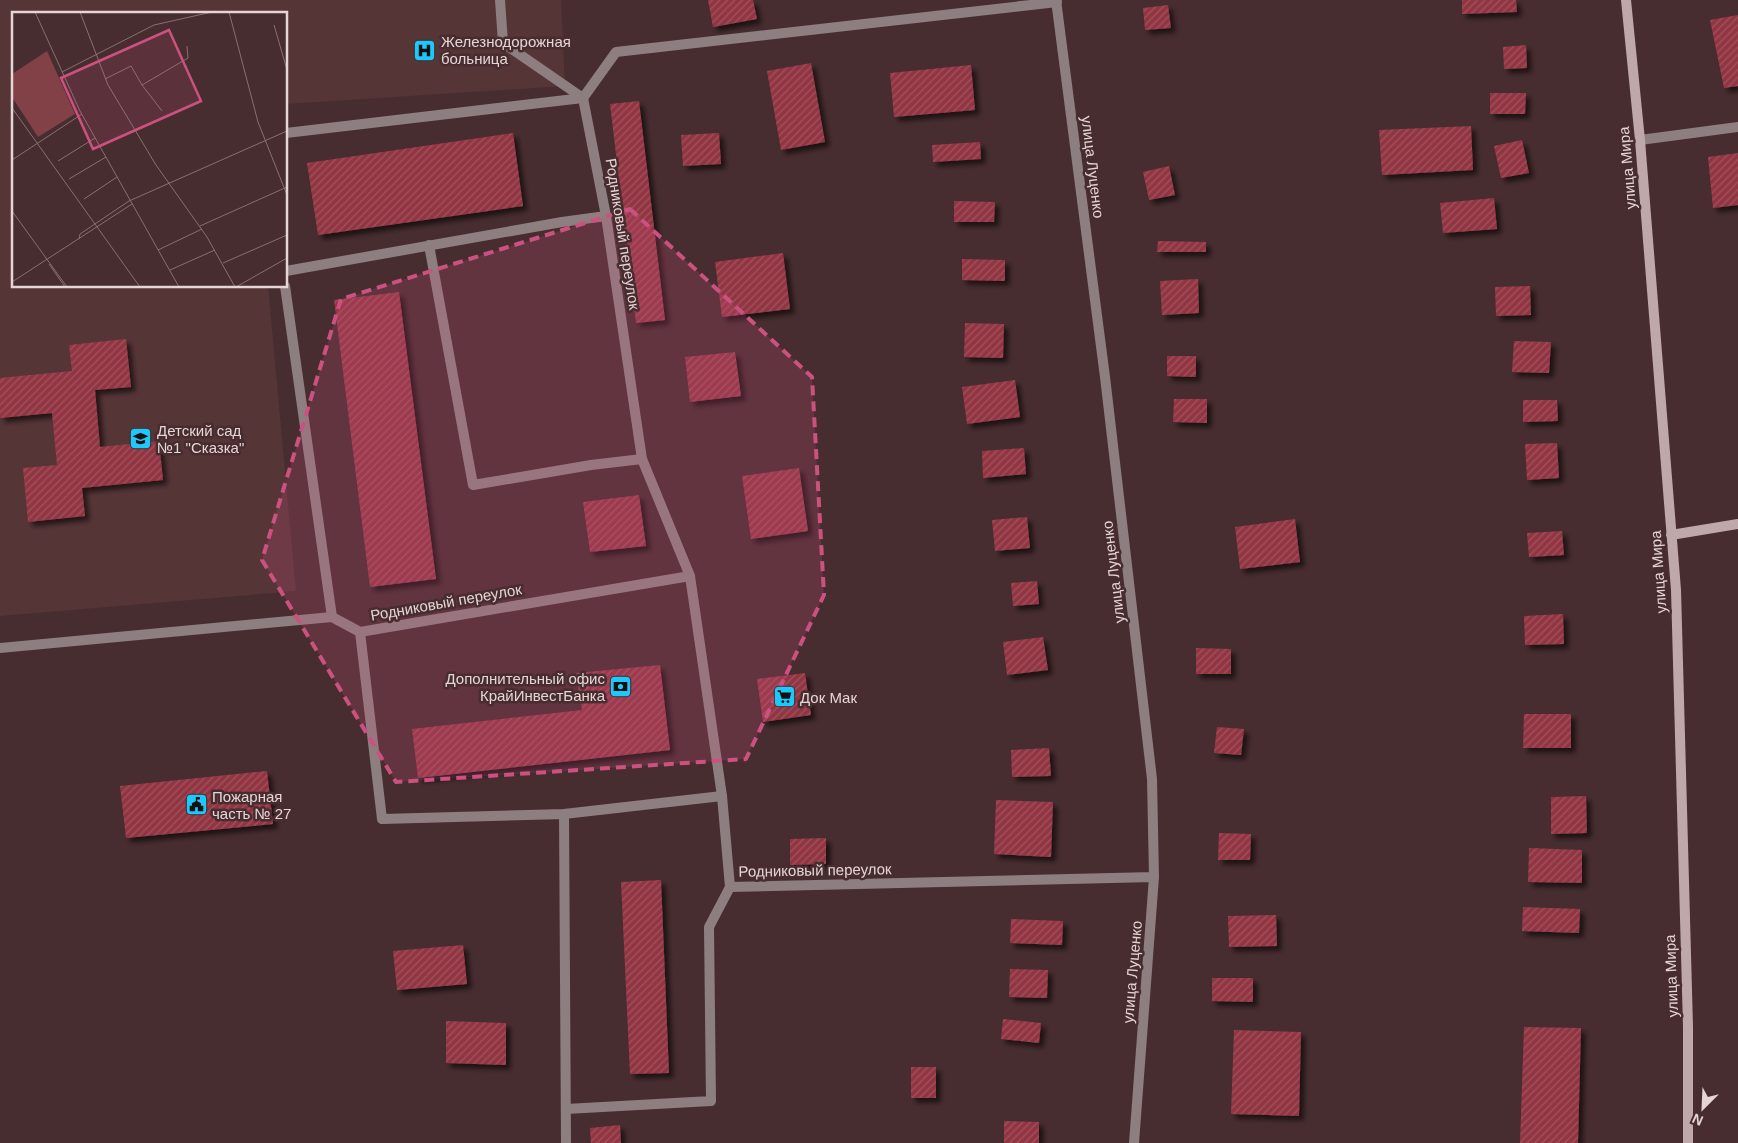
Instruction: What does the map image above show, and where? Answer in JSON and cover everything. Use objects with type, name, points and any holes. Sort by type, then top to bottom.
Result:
[{"type":"main road","name":"улица Мира","points":[[1626,0],[1640,140],[1676,590],[1688,1028],[1688,1143]]},
{"type":"main road","points":[[1671,535],[1738,524]]},
{"type":"street","points":[[500,0],[503,43],[583,98]]},
{"type":"street","points":[[288,133],[583,98],[616,52],[1057,1]]},
{"type":"street","name":"улица Луценко","points":[[1057,1],[1105,377],[1152,780],[1154,877],[1134,1143]]},
{"type":"street","name":"Родниковый переулок","points":[[583,98],[606,216],[642,460],[690,576],[722,796],[730,887],[1154,877]]},
{"type":"street","points":[[1640,140],[1738,128]]},
{"type":"street","points":[[288,271],[428,245],[606,216]]},
{"type":"street","points":[[428,245],[473,485],[591,465],[642,460]]},
{"type":"street","points":[[0,648],[332,617],[285,288]]},
{"type":"street","name":"Родниковый переулок","points":[[332,617],[360,632],[690,576]]},
{"type":"street","points":[[360,632],[382,819],[564,814],[722,796]]},
{"type":"street","points":[[564,814],[566,1143]]},
{"type":"street","points":[[566,1109],[711,1101],[709,927],[730,887]]},
{"type":"highlighted area","points":[[630,209],[812,377],[824,595],[746,759],[396,782],[262,560],[341,299]]},
{"type":"shaded area","name":"Детский сад №1 \"Сказка\"","points":[[0,0],[561,0],[565,86],[288,104],[288,12],[12,12],[12,288],[268,288],[296,591],[0,616]]},
{"type":"building","points":[[708,0],[753,0],[757,19],[713,27]]},
{"type":"building","points":[[1462,0],[1516,0],[1517,12],[1462,14]]},
{"type":"building","points":[[1168,5],[1171,28],[1145,30],[1143,8]]},
{"type":"building","points":[[1738,15],[1738,86],[1724,88],[1710,20]]},
{"type":"building","points":[[1526,45],[1527,68],[1504,69],[1503,47]]},
{"type":"building","points":[[811,63],[825,142],[781,150],[767,71]]},
{"type":"building","points":[[971,65],[975,110],[894,117],[890,73]]},
{"type":"building","points":[[1490,93],[1526,93],[1525,114],[1490,114]]},
{"type":"building","points":[[639,101],[665,320],[636,323],[610,104]]},
{"type":"building","points":[[1471,126],[1473,170],[1382,175],[1379,130]]},
{"type":"building","points":[[513,133],[523,206],[318,235],[307,163]]},
{"type":"building","points":[[719,133],[721,164],[683,166],[681,135]]},
{"type":"building","points":[[1522,140],[1529,173],[1501,178],[1494,146]]},
{"type":"building","points":[[980,142],[981,159],[933,162],[932,145]]},
{"type":"building","points":[[1738,153],[1738,205],[1713,208],[1708,157]]},
{"type":"building","points":[[1169,166],[1175,195],[1149,200],[1143,172]]},
{"type":"building","points":[[1494,198],[1497,229],[1443,233],[1440,203]]},
{"type":"building","points":[[954,201],[995,202],[994,222],[954,222]]},
{"type":"building","points":[[1158,241],[1206,242],[1206,252],[1157,252]]},
{"type":"building","points":[[783,253],[790,309],[722,317],[715,262]]},
{"type":"building","points":[[962,259],[1005,260],[1005,281],[962,280]]},
{"type":"building","points":[[1198,279],[1199,313],[1162,315],[1160,281]]},
{"type":"building","points":[[1530,286],[1531,315],[1496,316],[1495,287]]},
{"type":"building","points":[[399,292],[436,579],[370,587],[334,300]]},
{"type":"building","points":[[965,323],[1004,324],[1003,358],[964,357]]},
{"type":"building","points":[[126,339],[131,387],[95,390],[100,447],[159,441],[163,480],[82,488],[85,516],[28,522],[23,468],[57,465],[52,413],[0,418],[0,378],[72,371],[69,345]]},
{"type":"building","points":[[1514,341],[1551,342],[1549,373],[1512,372]]},
{"type":"building","points":[[735,352],[741,396],[690,402],[685,357]]},
{"type":"building","points":[[1167,356],[1196,356],[1196,377],[1167,376]]},
{"type":"building","points":[[1015,380],[1020,417],[967,424],[962,387]]},
{"type":"building","points":[[1174,399],[1207,399],[1207,423],[1173,422]]},
{"type":"building","points":[[1523,400],[1557,400],[1558,421],[1523,422]]},
{"type":"building","points":[[1557,443],[1559,478],[1527,480],[1525,444]]},
{"type":"building","points":[[1024,448],[1026,474],[983,478],[982,451]]},
{"type":"building","points":[[799,468],[808,531],[751,539],[742,476]]},
{"type":"building","points":[[639,495],[646,546],[590,552],[583,502]]},
{"type":"building","points":[[1027,517],[1030,548],[995,551],[992,520]]},
{"type":"building","points":[[1295,519],[1300,562],[1240,569],[1235,527]]},
{"type":"building","points":[[1562,531],[1564,555],[1529,557],[1527,533]]},
{"type":"building","points":[[1037,581],[1039,604],[1013,606],[1011,583]]},
{"type":"building","points":[[1563,614],[1564,644],[1525,645],[1524,616]]},
{"type":"building","points":[[1043,637],[1048,670],[1007,675],[1003,642]]},
{"type":"building","points":[[1196,648],[1231,649],[1231,674],[1196,674]]},
{"type":"building","points":[[660,665],[670,750],[418,778],[412,729],[582,710],[576,673]]},
{"type":"building","name":"Док Мак","points":[[805,673],[811,715],[763,722],[757,679]]},
{"type":"building","points":[[1524,714],[1571,714],[1571,748],[1523,748]]},
{"type":"building","points":[[1217,727],[1244,729],[1241,755],[1214,753]]},
{"type":"building","points":[[1049,748],[1051,776],[1012,777],[1011,750]]},
{"type":"building","name":"Пожарная часть № 27","points":[[267,771],[273,824],[126,838],[120,786]]},
{"type":"building","points":[[1586,796],[1587,833],[1551,834],[1551,797]]},
{"type":"building","points":[[996,800],[1053,802],[1051,857],[994,854]]},
{"type":"building","points":[[1219,833],[1251,834],[1250,860],[1218,860]]},
{"type":"building","points":[[826,838],[826,864],[790,865],[790,839]]},
{"type":"building","points":[[1529,848],[1582,850],[1582,883],[1528,882]]},
{"type":"building","points":[[661,880],[669,1073],[630,1074],[621,882]]},
{"type":"building","points":[[1523,907],[1580,909],[1579,933],[1522,931]]},
{"type":"building","points":[[1276,915],[1277,946],[1229,947],[1228,916]]},
{"type":"building","points":[[1011,919],[1063,921],[1062,945],[1010,943]]},
{"type":"building","points":[[463,945],[467,984],[397,990],[393,951]]},
{"type":"building","points":[[1010,969],[1048,970],[1047,998],[1009,997]]},
{"type":"building","points":[[1212,978],[1253,978],[1253,1002],[1212,1001]]},
{"type":"building","points":[[1003,1019],[1041,1023],[1039,1043],[1001,1039]]},
{"type":"building","points":[[446,1021],[506,1023],[506,1065],[446,1063]]},
{"type":"building","points":[[1524,1027],[1581,1028],[1578,1143],[1520,1143]]},
{"type":"building","points":[[1234,1030],[1301,1032],[1299,1116],[1231,1114]]},
{"type":"building","points":[[911,1067],[936,1067],[936,1098],[911,1098]]},
{"type":"building","points":[[1004,1121],[1039,1122],[1039,1143],[1004,1143]]},
{"type":"building","points":[[620,1125],[621,1143],[591,1143],[590,1128]]},
{"type":"place","name":"Железнодорожная больница","points":[[425,50]]},
{"type":"place","name":"Детский сад №1 \"Сказка\"","points":[[141,439]]},
{"type":"place","name":"Дополнительный офис КрайИнвестБанка","points":[[621,687]]},
{"type":"place","name":"Док Мак","points":[[784,697]]},
{"type":"place","name":"Пожарная часть № 27","points":[[196,805]]}]
